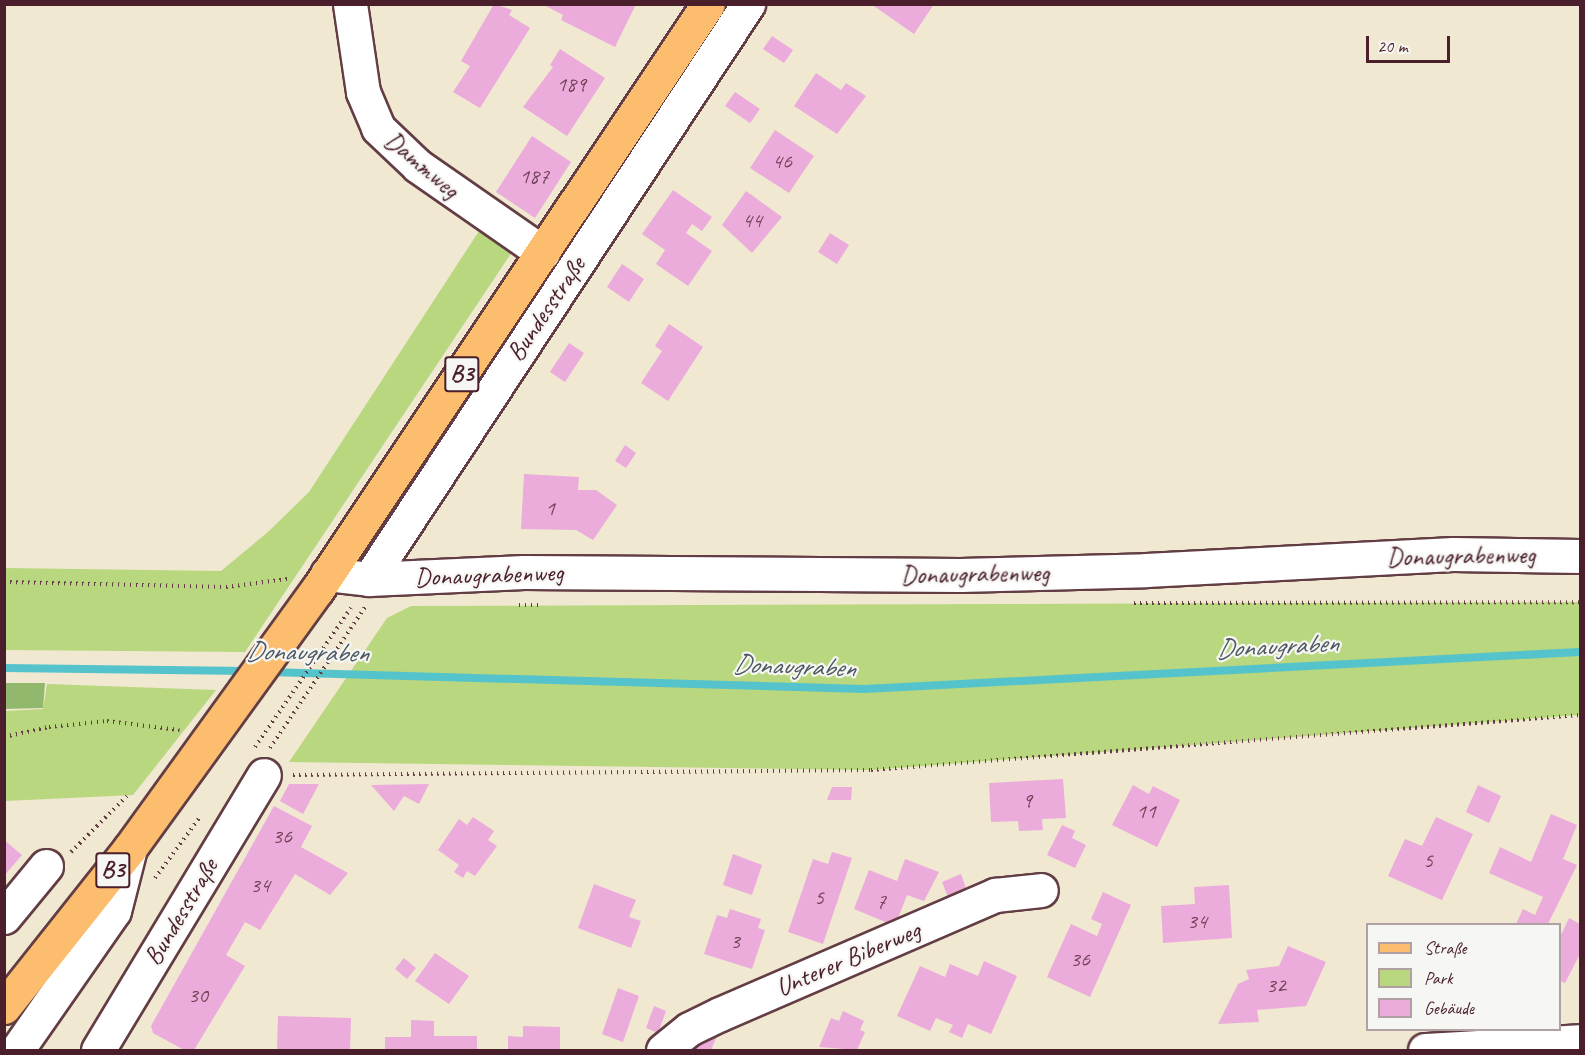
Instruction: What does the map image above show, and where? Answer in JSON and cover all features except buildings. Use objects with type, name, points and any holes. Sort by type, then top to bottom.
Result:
[{"type":"main road","name":"B3","points":[[4,1007],[130,848],[322,582],[708,4]]},
{"type":"street","name":"Dammweg","points":[[350,4],[363,92],[378,128],[418,166],[543,254]]},
{"type":"street","name":"Bundesstraße","points":[[364,594],[748,4]]},
{"type":"street","name":"Donaugrabenweg","points":[[364,594],[524,572],[1042,573],[1453,554],[1581,556]]},
{"type":"street","points":[[322,582],[364,594]]},
{"type":"street","name":"Bundesstraße","points":[[113,1045],[206,868],[256,794],[259,762]]},
{"type":"street","points":[[16,1050],[114,911],[130,848]]},
{"type":"street","points":[[4,917],[46,866]]},
{"type":"street","name":"Unterer Biberweg","points":[[663,1050],[689,1029],[720,1014],[995,895],[1041,890]]},
{"type":"street","points":[[1425,1050],[1581,1041]]},
{"type":"path","points":[[4,582],[226,587],[322,582]]},
{"type":"path","points":[[364,594],[262,736],[259,762],[871,770],[1581,715]]},
{"type":"path","points":[[277,738],[364,594]]},
{"type":"path","points":[[4,737],[50,727],[107,721],[191,731],[216,730]]},
{"type":"path","points":[[46,866],[72,851],[136,787]]},
{"type":"green space","points":[[481,228],[514,249],[245,652],[5,650],[5,568],[221,571],[268,532],[309,492]]},
{"type":"green space","points":[[1580,602],[1580,715],[871,770],[289,762],[387,618],[411,606]]},
{"type":"green space","points":[[4,683],[45,683],[43,708],[5,709]]},
{"type":"green space","points":[[47,684],[216,690],[133,795],[5,801],[5,711],[43,709]]},
{"type":"waterway","name":"Donaugraben","points":[[268,672],[864,689],[1580,652]]},
{"type":"waterway","name":"Donaugraben","points":[[4,668],[249,671]]}]
